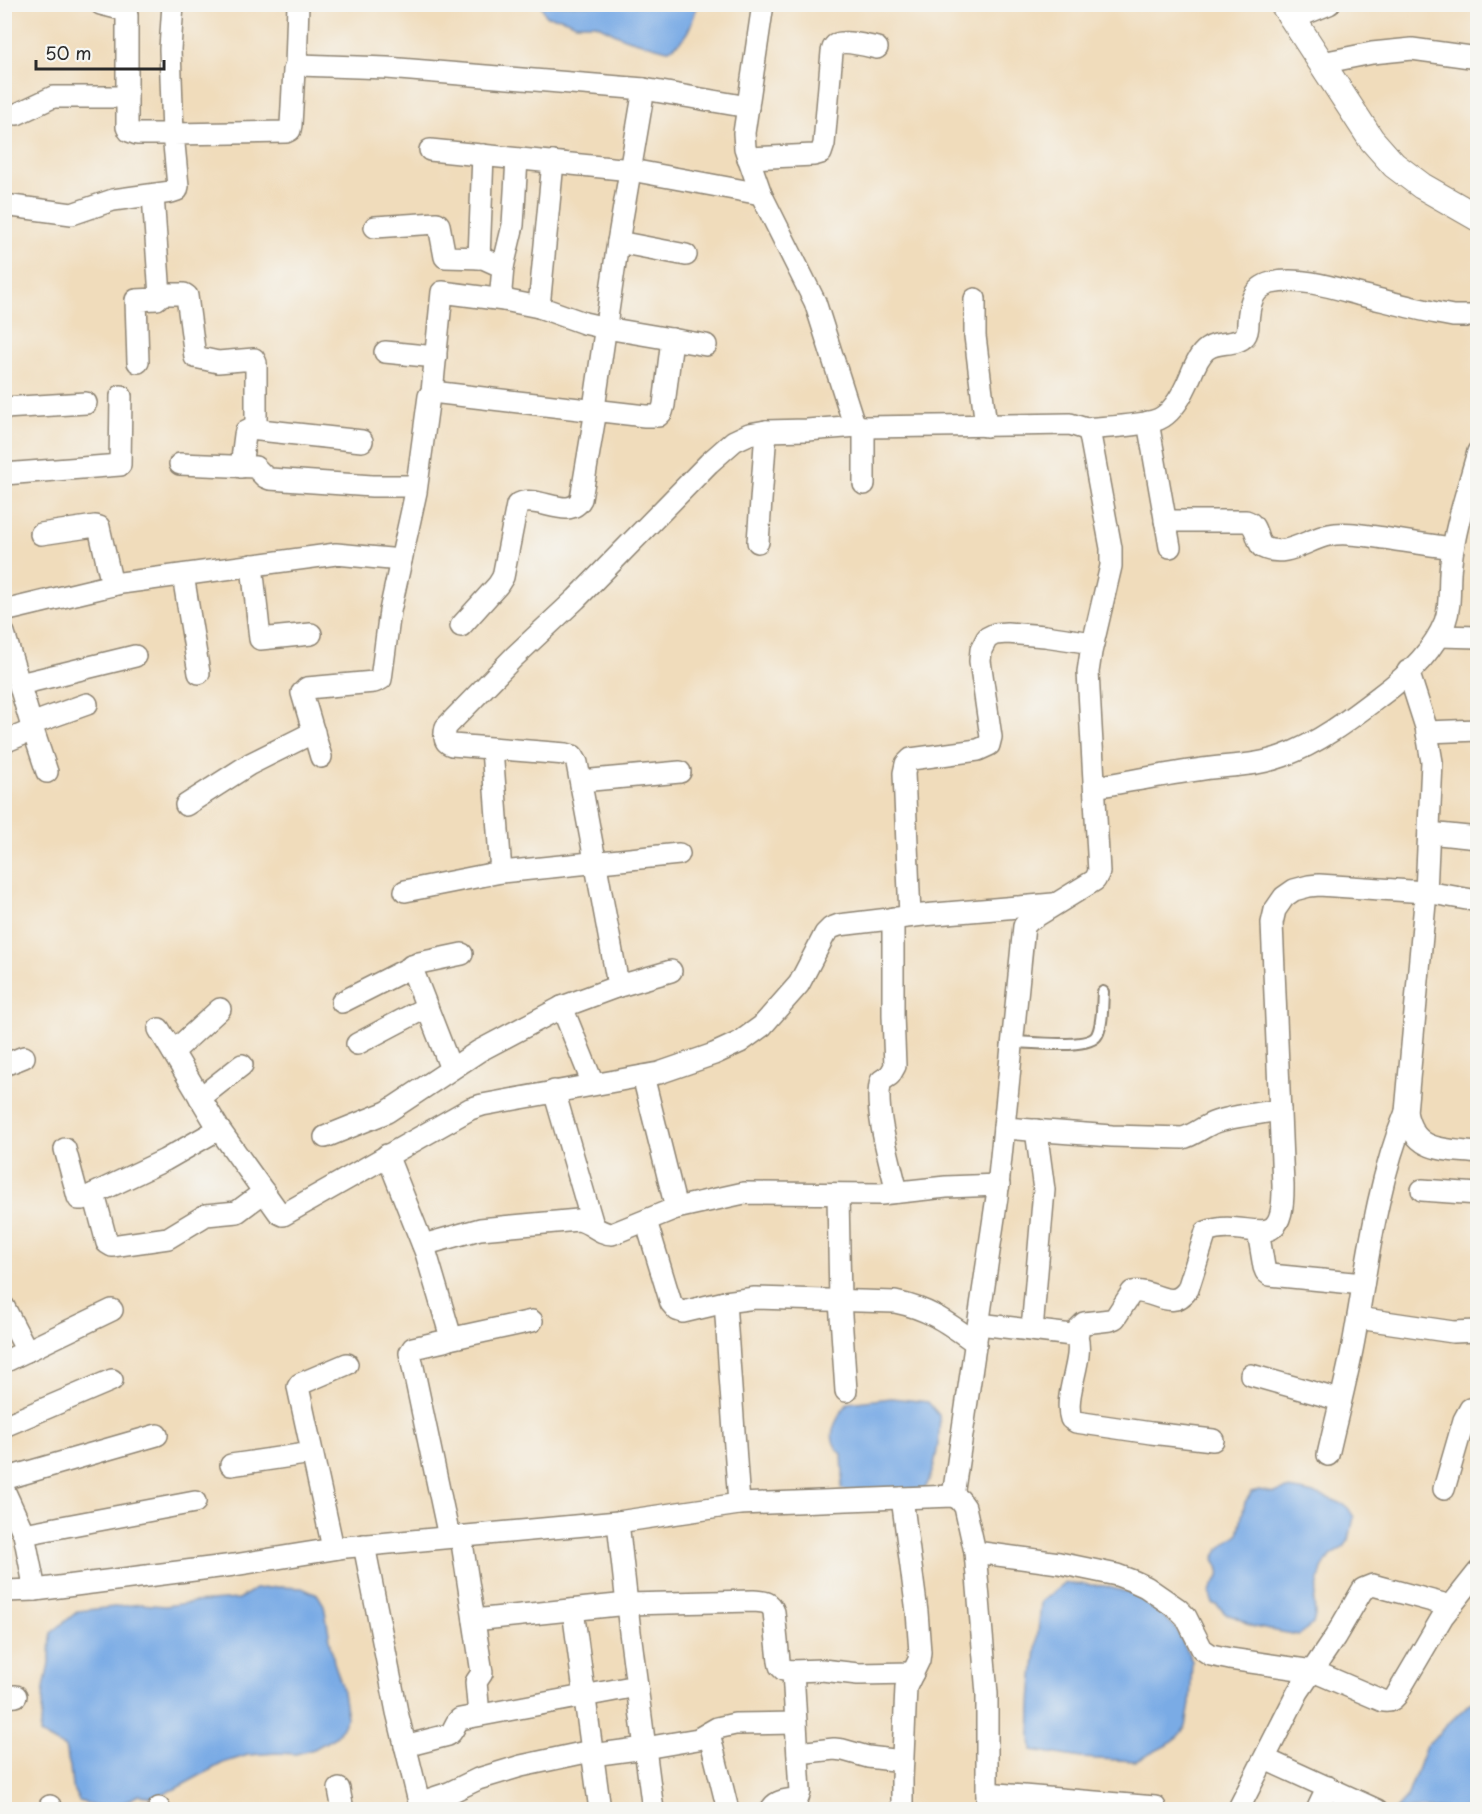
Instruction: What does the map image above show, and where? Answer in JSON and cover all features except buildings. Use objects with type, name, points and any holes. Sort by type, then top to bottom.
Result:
[{"type":"street","points":[[101,4],[121,9],[127,15],[127,127],[129,131],[137,134],[286,132],[290,129],[296,66],[298,4]]},
{"type":"street","points":[[4,205],[72,214],[113,201],[177,190],[170,49],[173,4]]},
{"type":"street","points":[[763,4],[743,140],[761,194],[824,327],[853,421],[861,427]]},
{"type":"street","points":[[1329,4],[1287,12],[1371,139],[1394,165],[1422,186],[1478,218]]},
{"type":"street","points":[[748,158],[821,153],[824,149],[834,45],[847,43],[877,48]]},
{"type":"street","points":[[1322,63],[1372,53],[1412,49],[1478,58]]},
{"type":"street","points":[[296,66],[387,68],[644,89],[748,107]]},
{"type":"street","points":[[461,626],[503,577],[517,505],[525,501],[570,508],[578,504],[581,499],[618,242],[644,89]]},
{"type":"street","points":[[17,114],[53,97],[127,97]]},
{"type":"street","points":[[430,150],[631,170],[761,194]]},
{"type":"street","points":[[479,258],[483,155]]},
{"type":"street","points":[[504,300],[501,290],[503,267],[513,225],[517,159]]},
{"type":"street","points":[[539,307],[553,162]]},
{"type":"street","points":[[138,362],[136,300],[159,298],[160,294],[153,195]]},
{"type":"street","points":[[375,227],[438,223],[445,257],[479,258],[503,267]]},
{"type":"street","points":[[618,242],[686,255]]},
{"type":"street","points":[[616,987],[618,979],[581,781],[573,756],[452,745],[448,744],[445,739],[446,727],[709,463],[734,441],[742,436],[766,431],[861,427],[1070,424],[1086,429],[1159,419],[1176,403],[1205,349],[1244,337],[1247,333],[1249,308],[1253,295],[1260,288],[1271,283],[1283,281],[1314,283],[1437,313],[1453,316],[1478,316]]},
{"type":"street","points":[[321,757],[303,696],[304,690],[374,682],[381,679],[390,611],[416,486],[429,396],[432,392],[442,292],[539,307],[584,323],[706,345]]},
{"type":"street","points":[[160,294],[187,296],[195,357],[218,362],[254,359],[256,363],[256,429]]},
{"type":"street","points":[[975,299],[975,336],[986,426]]},
{"type":"street","points":[[432,392],[658,416],[664,405],[672,339]]},
{"type":"street","points":[[385,352],[436,357]]},
{"type":"street","points":[[4,474],[120,465],[121,396]]},
{"type":"street","points":[[4,408],[86,403]]},
{"type":"street","points":[[1148,422],[1170,547]]},
{"type":"street","points":[[861,427],[864,484]]},
{"type":"street","points":[[241,466],[246,431],[256,429],[362,441]]},
{"type":"street","points":[[953,1496],[999,1185],[1024,926],[1095,880],[1099,872],[1088,672],[1112,556],[1090,435],[1086,429]]},
{"type":"street","points":[[758,542],[766,431]]},
{"type":"street","points":[[1095,787],[1204,769],[1251,765],[1282,757],[1311,744],[1345,723],[1394,686],[1429,651],[1446,619],[1453,548],[1474,477],[1478,452]]},
{"type":"street","points":[[180,464],[255,467],[265,477],[270,478],[372,486],[416,486]]},
{"type":"street","points":[[1165,521],[1250,522],[1262,547],[1272,550],[1295,549],[1328,535],[1340,533],[1453,548]]},
{"type":"street","points":[[41,534],[99,527],[112,585]]},
{"type":"street","points":[[4,611],[112,585],[336,554],[401,560]]},
{"type":"street","points":[[252,565],[260,639],[311,634]]},
{"type":"street","points":[[183,575],[200,673]]},
{"type":"street","points":[[4,633],[13,677],[47,772]]},
{"type":"street","points":[[897,1192],[883,1133],[879,1094],[881,1081],[894,1071],[895,1066],[893,1015],[901,917],[906,764],[911,759],[978,750],[989,745],[991,737],[980,661],[983,643],[987,639],[995,634],[1007,633],[1093,643]]},
{"type":"street","points":[[1439,636],[1478,637]]},
{"type":"street","points":[[13,677],[135,656]]},
{"type":"street","points":[[1328,1455],[1358,1318],[1371,1236],[1389,1159],[1406,1112],[1426,892],[1432,762],[1427,732],[1408,671]]},
{"type":"street","points":[[4,742],[32,727],[87,704]]},
{"type":"street","points":[[1427,732],[1478,730]]},
{"type":"street","points":[[186,805],[250,764],[314,732]]},
{"type":"street","points":[[492,748],[501,872]]},
{"type":"street","points":[[581,781],[680,772]]},
{"type":"street","points":[[1429,833],[1478,838]]},
{"type":"street","points":[[405,891],[501,872],[679,854]]},
{"type":"street","points":[[1213,1440],[1151,1433],[1071,1419],[1070,1407],[1078,1348],[1077,1337],[1079,1328],[1084,1323],[1115,1318],[1132,1292],[1139,1291],[1169,1300],[1183,1296],[1188,1289],[1206,1232],[1221,1228],[1266,1231],[1278,1223],[1283,1185],[1272,923],[1275,910],[1284,897],[1294,890],[1319,885],[1426,892],[1478,901]]},
{"type":"street","points":[[159,1029],[219,1129],[279,1213],[283,1215],[470,1109],[554,1091],[643,1076],[686,1064],[740,1042],[762,1026],[799,984],[825,934],[831,928],[853,922],[1056,904]]},
{"type":"street","points":[[342,1002],[411,966],[462,954]]},
{"type":"street","points":[[411,966],[451,1069]]},
{"type":"street","points":[[325,1137],[387,1112],[479,1051],[562,1007],[616,987],[671,971]]},
{"type":"street","points":[[357,1044],[427,1006]]},
{"type":"street","points":[[562,1007],[592,1084]]},
{"type":"street","points":[[173,1052],[220,1009]]},
{"type":"street","points":[[4,1065],[24,1057]]},
{"type":"street","points":[[200,1098],[242,1065]]},
{"type":"street","points":[[643,1076],[676,1208]]},
{"type":"street","points":[[554,1091],[593,1225]]},
{"type":"street","points":[[1004,1128],[1112,1136],[1183,1137],[1192,1135],[1212,1123],[1280,1110]]},
{"type":"street","points":[[1406,1112],[1409,1126],[1426,1145],[1478,1154]]},
{"type":"street","points":[[66,1149],[78,1197],[83,1199],[165,1160],[219,1129]]},
{"type":"street","points":[[1032,1330],[1044,1190],[1036,1130]]},
{"type":"street","points":[[387,1155],[423,1245],[450,1334],[449,1339]]},
{"type":"street","points":[[423,1245],[467,1232],[491,1228],[578,1220],[593,1225],[605,1234],[612,1234],[676,1208],[744,1194],[772,1192],[838,1195],[999,1185]]},
{"type":"street","points":[[1422,1190],[1478,1194]]},
{"type":"street","points":[[94,1194],[107,1243],[112,1246],[168,1238],[206,1215],[237,1212],[264,1192]]},
{"type":"street","points":[[838,1195],[840,1301],[846,1391]]},
{"type":"street","points":[[645,1221],[672,1303],[677,1310],[683,1312],[755,1298],[895,1302],[910,1305],[977,1333],[1032,1330],[1077,1337]]},
{"type":"street","points":[[1258,1231],[1264,1268],[1270,1275],[1363,1284]]},
{"type":"street","points":[[725,1302],[739,1504]]},
{"type":"street","points":[[4,1307],[27,1351]]},
{"type":"street","points":[[4,1362],[112,1310]]},
{"type":"street","points":[[1358,1318],[1475,1335]]},
{"type":"street","points":[[479,1715],[476,1682],[482,1673],[474,1620],[410,1353],[414,1348],[532,1321]]},
{"type":"street","points":[[333,1548],[298,1387],[300,1384],[347,1364]]},
{"type":"street","points":[[1251,1375],[1341,1400]]},
{"type":"street","points":[[4,1426],[112,1380]]},
{"type":"street","points":[[1444,1489],[1467,1413],[1470,1409],[1478,1408]]},
{"type":"street","points":[[4,1479],[157,1435]]},
{"type":"street","points":[[231,1465],[312,1453]]},
{"type":"street","points":[[4,1490],[24,1534],[35,1590]]},
{"type":"street","points":[[4,1591],[35,1590],[234,1564],[333,1548],[618,1522],[739,1504],[953,1496],[960,1500],[964,1507],[975,1552],[987,1694],[987,1801],[1155,1807]]},
{"type":"street","points":[[902,1498],[920,1652],[905,1695],[902,1809]]},
{"type":"street","points":[[24,1534],[195,1502]]},
{"type":"street","points":[[618,1522],[653,1809]]},
{"type":"street","points":[[364,1545],[397,1712],[420,1806],[478,1779],[521,1766],[592,1753],[645,1748],[698,1739],[717,1728],[735,1724],[796,1723]]},
{"type":"street","points":[[975,1552],[1059,1563],[1117,1575],[1146,1587],[1178,1609],[1186,1617],[1202,1649],[1211,1655],[1313,1671],[1383,1701],[1392,1701],[1428,1640],[1478,1572]]},
{"type":"street","points":[[1238,1809],[1298,1692],[1335,1637],[1359,1593],[1367,1586],[1380,1587],[1451,1606]]},
{"type":"street","points":[[474,1620],[627,1604],[768,1602],[774,1612],[780,1666],[784,1670],[822,1670],[858,1674],[913,1673]]},
{"type":"street","points":[[573,1610],[600,1809]]},
{"type":"street","points":[[771,1809],[778,1802],[799,1796],[793,1671]]},
{"type":"street","points":[[405,1746],[448,1735],[457,1721],[479,1715],[637,1686]]},
{"type":"street","points":[[709,1733],[728,1809]]},
{"type":"street","points":[[798,1753],[843,1749],[868,1757],[903,1761]]},
{"type":"street","points":[[1264,1759],[1377,1809]]},
{"type":"street","points":[[1317,1809],[1328,1787]]},
{"type":"street","points":[[339,1789],[343,1809]]},
{"type":"lane","points":[[1013,1042],[1078,1044],[1093,1040],[1100,1026],[1103,992]]},
{"type":"water","points":[[541,5],[697,5],[691,25],[684,37],[674,47],[667,50],[624,38],[596,24],[576,24],[561,18],[546,16]]},
{"type":"water","points":[[891,1398],[928,1402],[939,1415],[936,1454],[928,1483],[924,1490],[851,1492],[841,1489],[842,1454],[836,1448],[832,1435],[839,1415],[848,1403]]},
{"type":"water","points":[[1286,1489],[1336,1501],[1348,1508],[1354,1517],[1349,1540],[1344,1547],[1330,1556],[1322,1568],[1314,1601],[1313,1624],[1298,1635],[1254,1627],[1226,1614],[1213,1604],[1210,1594],[1219,1576],[1218,1566],[1214,1559],[1221,1548],[1238,1534],[1245,1502],[1252,1492],[1259,1490],[1274,1493]]},
{"type":"water","points":[[1065,1583],[1105,1586],[1141,1596],[1175,1627],[1192,1661],[1190,1704],[1186,1727],[1173,1742],[1136,1761],[1081,1758],[1032,1750],[1032,1695],[1041,1602]]},
{"type":"water","points":[[302,1588],[318,1595],[324,1605],[347,1717],[337,1736],[314,1749],[296,1754],[248,1755],[223,1763],[175,1789],[152,1797],[138,1795],[110,1807],[79,1801],[72,1787],[65,1748],[40,1734],[51,1633],[78,1611],[141,1604],[165,1606],[239,1599],[255,1589]]},
{"type":"water","points":[[1477,1700],[1477,1809],[1396,1809],[1407,1797],[1426,1746],[1470,1703]]}]
